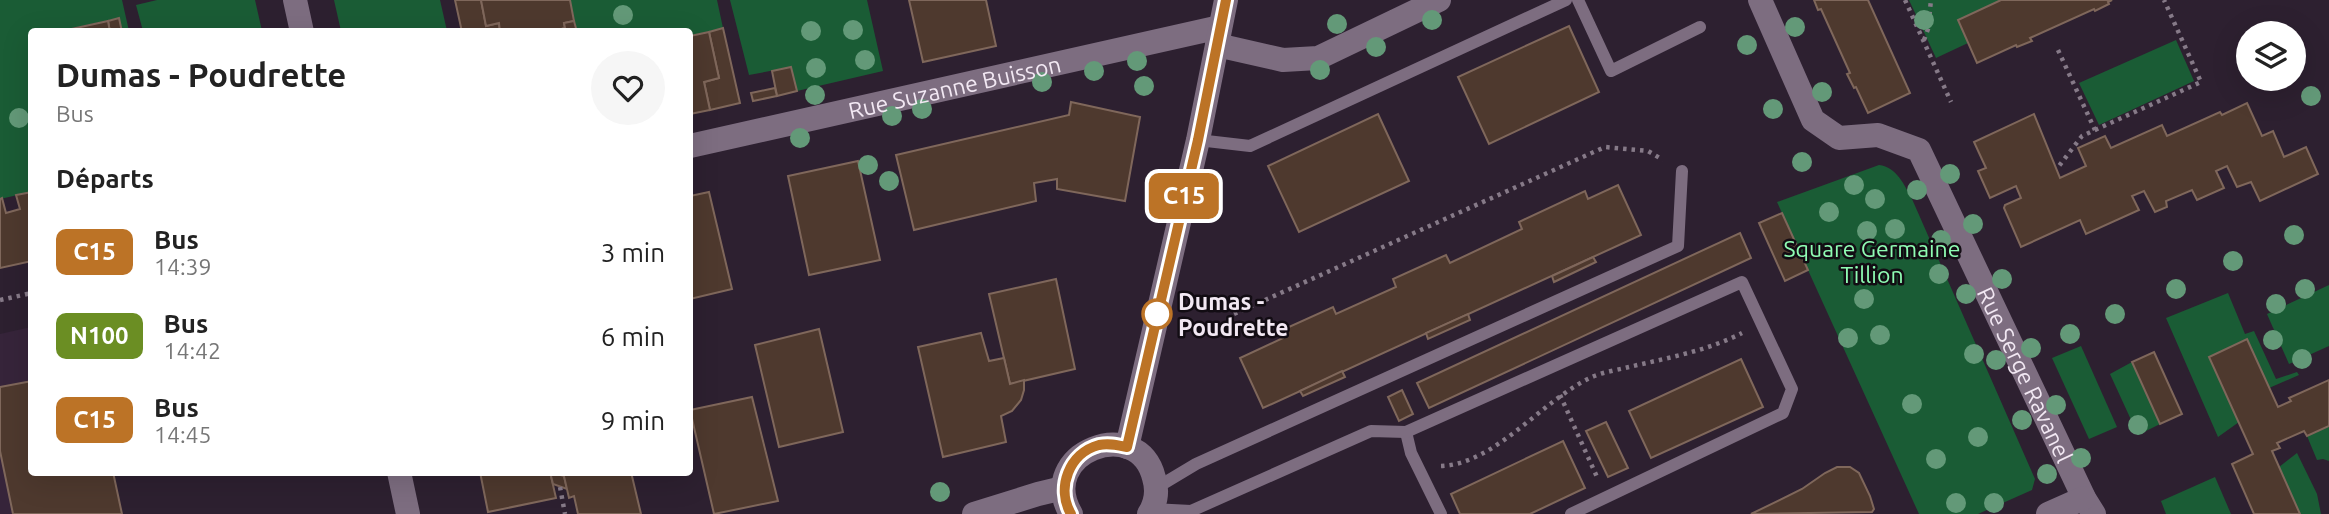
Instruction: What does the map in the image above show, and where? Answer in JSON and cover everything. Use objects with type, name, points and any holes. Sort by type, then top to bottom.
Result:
[{"type":"street","points":[[295,0],[301,28]]},
{"type":"street","points":[[1127,447],[1198,140],[1226,0]]},
{"type":"street","points":[[1219,36],[1283,60],[1318,58],[1439,0]]},
{"type":"street","name":"Rue Serge Ravanel","points":[[1760,0],[1813,120],[1839,138],[1878,135],[1919,150],[2089,506]]},
{"type":"street","name":"Rue Suzanne Buisson","points":[[693,145],[1219,36]]},
{"type":"street","points":[[1071,514],[1063,488],[1066,477],[1072,463],[1097,446],[1112,444],[1127,447],[1139,454],[1154,475],[1152,503]]},
{"type":"street","points":[[400,476],[408,514]]},
{"type":"street","points":[[974,514],[1063,488]]},
{"type":"street","points":[[2048,514],[2089,506]]},
{"type":"lane","points":[[1198,140],[1250,146],[1566,0]]},
{"type":"lane","points":[[1578,0],[1611,71],[1700,27]]},
{"type":"lane","points":[[1152,503],[1196,464],[1678,246],[1682,171]]},
{"type":"lane","points":[[1152,503],[1191,511],[1371,431],[1406,432],[1742,282],[1792,389],[1783,413],[1571,514]]},
{"type":"lane","points":[[1406,432],[1411,453],[1441,514]]},
{"type":"path","points":[[1905,0],[1951,102]]},
{"type":"path","points":[[1924,41],[1931,0]]},
{"type":"path","points":[[2059,166],[2082,136],[2201,82],[2164,0]]},
{"type":"path","points":[[2058,50],[2095,130]]},
{"type":"path","points":[[1234,314],[1605,147],[1648,150],[1682,171]]},
{"type":"path","points":[[0,300],[28,294]]},
{"type":"path","points":[[1418,466],[1446,466],[1474,459],[1517,430],[1560,395],[1594,376],[1720,344],[1761,323]]},
{"type":"path","points":[[1560,395],[1606,497]]},
{"type":"path","points":[[560,487],[565,514]]},
{"type":"shaded area","points":[[28,328],[28,476],[114,476],[122,514],[0,514],[0,334]]},
{"type":"green space","points":[[0,0],[122,0],[128,28],[121,28],[119,18],[72,28],[28,28],[28,193],[0,199]]},
{"type":"green space","points":[[157,0],[255,0],[261,28],[142,28],[136,5]]},
{"type":"green space","points":[[334,0],[440,0],[446,28],[340,28]]},
{"type":"green space","points":[[570,0],[717,0],[723,28],[693,35],[693,28],[576,28]]},
{"type":"green space","points":[[730,0],[867,0],[883,71],[797,91],[791,67],[749,75]]},
{"type":"green space","points":[[1909,0],[2001,0],[1958,20],[1968,43],[1936,58]]},
{"type":"green space","points":[[2176,40],[2194,81],[2099,125],[2079,83]]},
{"type":"green space","name":"Square Germaine Tillion","points":[[1879,165],[1895,173],[1912,199],[2035,479],[2032,490],[1978,514],[1919,514],[1777,202]]},
{"type":"green space","points":[[2329,285],[2329,346],[2289,364],[2267,314]]},
{"type":"green space","points":[[2228,293],[2245,334],[2254,331],[2276,379],[2297,372],[2299,375],[2269,388],[2247,340],[2209,357],[2239,422],[2218,437],[2166,318]]},
{"type":"green space","points":[[2081,346],[2117,427],[2089,439],[2052,358]]},
{"type":"green space","points":[[2132,362],[2160,424],[2138,435],[2110,374]]},
{"type":"green space","points":[[2329,426],[2329,461],[2317,460],[2307,436]]},
{"type":"green space","points":[[2297,453],[2317,494],[2321,514],[2300,514],[2279,467]]},
{"type":"green space","points":[[2215,477],[2231,514],[2166,514],[2161,501]]},
{"type":"building","points":[[455,0],[481,0],[486,26],[499,23],[500,28],[461,28]]},
{"type":"building","points":[[481,0],[570,0],[574,21],[564,23],[565,28],[500,28],[499,23],[486,26]]},
{"type":"building","points":[[909,0],[986,0],[996,46],[923,62]]},
{"type":"building","points":[[1814,0],[1868,0],[1910,93],[1868,113],[1847,74],[1850,73],[1821,9],[1818,10]]},
{"type":"building","points":[[2001,0],[2112,0],[2095,11],[2094,9],[2030,38],[2032,41],[2017,47],[2016,45],[1977,63],[1958,20]]},
{"type":"building","points":[[119,18],[121,28],[109,28],[108,21]]},
{"type":"building","points":[[108,21],[109,28],[76,28]]},
{"type":"building","points":[[574,21],[576,28],[565,28],[564,23]]},
{"type":"building","points":[[1569,26],[1599,92],[1489,144],[1458,77]]},
{"type":"building","points":[[723,28],[740,103],[710,110],[704,82],[719,78],[709,32]]},
{"type":"building","points":[[709,32],[719,78],[704,82],[710,110],[693,113],[693,35]]},
{"type":"building","points":[[791,67],[797,91],[777,96],[772,71]]},
{"type":"building","points":[[775,88],[777,96],[753,101],[751,93]]},
{"type":"building","points":[[1071,102],[1140,117],[1125,201],[1057,189],[1057,179],[1034,183],[1036,201],[914,230],[896,155],[1069,115]]},
{"type":"building","points":[[2247,103],[2262,136],[2273,131],[2284,157],[2306,147],[2318,174],[2260,201],[2251,182],[2237,187],[2227,166],[2216,171],[2224,188],[2197,200],[2192,190],[2166,201],[2167,207],[2155,212],[2144,191],[2132,196],[2139,210],[2086,234],[2080,220],[2021,247],[2004,208],[2021,198],[2016,186],[1990,198],[1978,171],[1986,168],[1974,142],[2034,114],[2060,178],[2086,166],[2078,148],[2105,136],[2111,148],[2162,125],[2167,136]]},
{"type":"building","points":[[1378,114],[1409,181],[1299,232],[1268,166]]},
{"type":"building","points":[[858,161],[880,260],[809,275],[788,176]]},
{"type":"building","points":[[1618,185],[1641,235],[1263,408],[1240,358],[1283,338],[1280,331],[1333,307],[1336,314],[1396,287],[1393,279],[1446,255],[1450,263],[1522,229],[1519,222],[1585,191],[1588,199]]},
{"type":"building","points":[[709,192],[732,289],[693,298],[693,195]]},
{"type":"building","points":[[28,193],[28,262],[0,268],[0,199],[2,198],[6,213],[20,209],[16,195]]},
{"type":"building","points":[[1782,213],[1808,270],[1785,281],[1759,223]]},
{"type":"building","points":[[1740,233],[1751,258],[1429,408],[1417,383]]},
{"type":"building","points":[[1593,257],[1596,262],[1554,282],[1552,276]]},
{"type":"building","points":[[1056,279],[1075,369],[1010,384],[989,294]]},
{"type":"building","points":[[1468,314],[1470,320],[1428,339],[1426,333]]},
{"type":"building","points":[[819,329],[843,432],[779,447],[755,345]]},
{"type":"building","points":[[981,333],[989,361],[1004,358],[1010,384],[1024,380],[1021,400],[1012,411],[1001,416],[1006,442],[943,457],[918,347]]},
{"type":"building","points":[[2247,339],[2278,407],[2291,401],[2289,398],[2329,380],[2329,426],[2307,436],[2304,431],[2277,443],[2280,448],[2272,451],[2300,514],[2254,514],[2232,464],[2253,454],[2209,357]]},
{"type":"building","points":[[2154,352],[2182,414],[2160,424],[2132,362]]},
{"type":"building","points":[[1741,359],[1763,407],[1651,458],[1629,411]]},
{"type":"building","points":[[1342,371],[1345,377],[1303,396],[1300,391]]},
{"type":"building","points":[[28,382],[28,476],[114,476],[122,514],[13,514],[0,451],[0,387]]},
{"type":"building","points":[[1402,390],[1413,414],[1399,421],[1388,397]]},
{"type":"building","points":[[752,397],[778,501],[714,514],[693,423],[693,409]]},
{"type":"building","points":[[1606,422],[1628,468],[1608,477],[1586,431]]},
{"type":"building","points":[[1563,441],[1585,488],[1530,514],[1460,514],[1451,494]]},
{"type":"building","points":[[1837,467],[1850,467],[1859,473],[1870,496],[1874,509],[1872,512],[1751,514],[1802,489]]},
{"type":"building","points":[[481,476],[551,476],[556,498],[488,512]]},
{"type":"building","points":[[551,476],[564,476],[567,489],[553,484]]},
{"type":"building","points":[[564,476],[632,476],[641,514],[578,514],[574,496],[569,498]]},
{"type":"bus line","name":"C15","points":[[1071,514],[1063,488],[1072,463],[1097,446],[1112,444],[1127,447],[1198,140],[1226,0]]},
{"type":"place","name":"Dumas - Poudrette","points":[[1157,314]]}]
